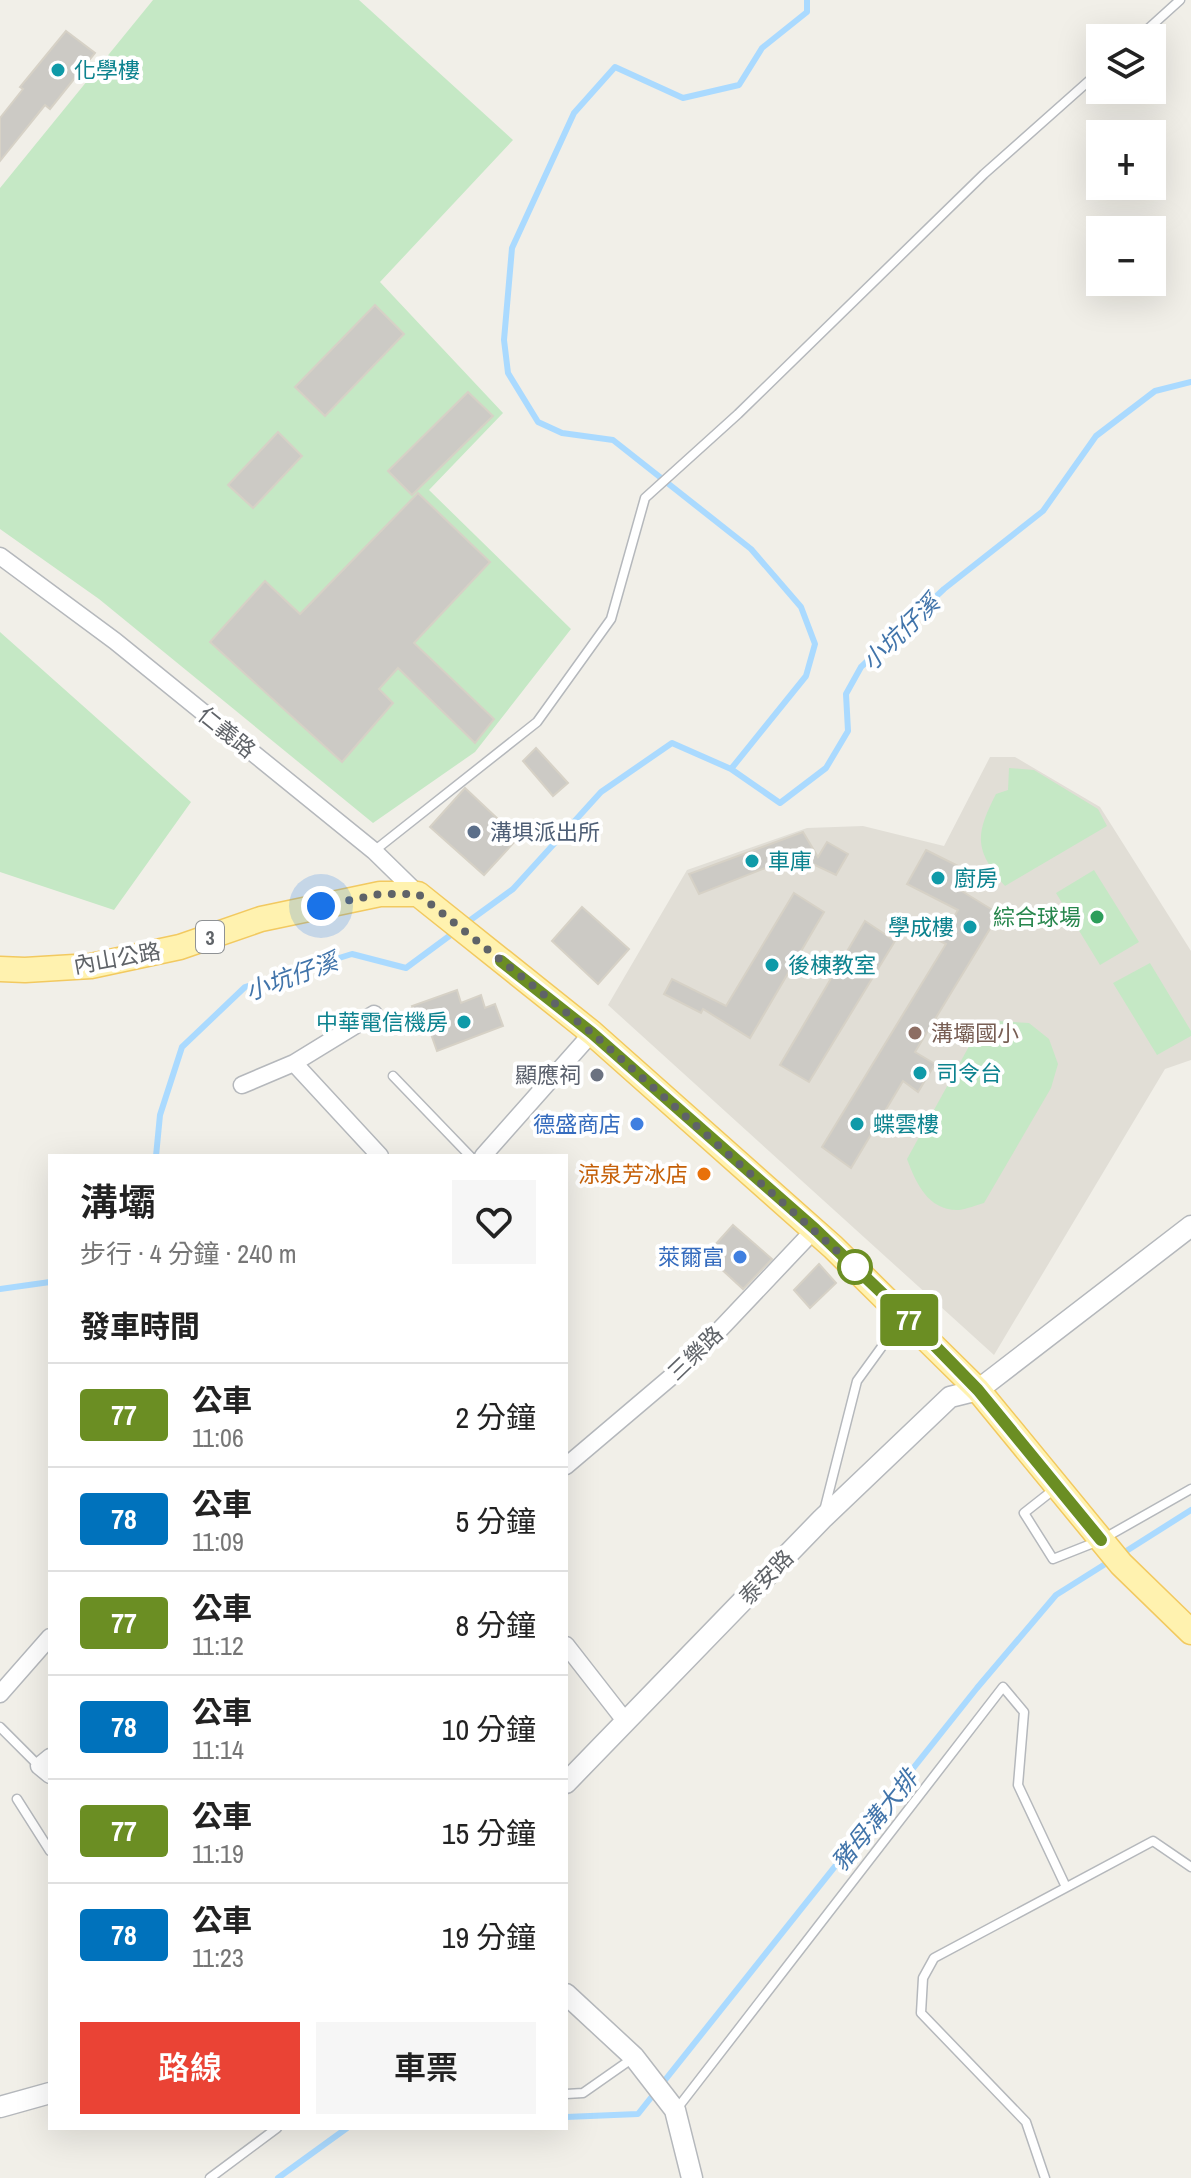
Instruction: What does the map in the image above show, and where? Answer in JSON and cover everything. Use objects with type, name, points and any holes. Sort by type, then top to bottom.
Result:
[{"type":"main road","name":"內山公路","points":[[0,969],[91,966],[180,947],[261,919],[306,909],[380,894],[418,894]]},
{"type":"main road","name":"仁義路","points":[[418,894],[592,1033]]},
{"type":"main road","points":[[592,1033],[815,1229],[905,1315],[978,1390],[1121,1564],[1191,1632]]},
{"type":"main road","points":[[1159,1602],[1191,1615]]},
{"type":"street","name":"仁義路","points":[[0,556],[115,641],[374,851],[418,894]]},
{"type":"street","points":[[242,1085],[294,1063],[374,1014]]},
{"type":"street","points":[[485,1154],[592,1033]]},
{"type":"street","points":[[294,1063],[378,1154]]},
{"type":"street","name":"泰安路","points":[[568,1781],[822,1519],[950,1397],[978,1390],[1191,1226]]},
{"type":"street","name":"三樂路","points":[[568,1461],[691,1360],[815,1229]]},
{"type":"street","points":[[0,1694],[48,1639]]},
{"type":"street","points":[[568,1648],[626,1722]]},
{"type":"street","points":[[568,1996],[637,2060],[672,2106],[692,2178]]},
{"type":"street","points":[[0,2107],[48,2094]]},
{"type":"lane","points":[[1153,24],[1180,0]]},
{"type":"lane","points":[[374,851],[537,722],[611,619],[645,498],[738,414],[984,174],[1086,83]]},
{"type":"lane","points":[[393,1076],[468,1154]]},
{"type":"lane","points":[[822,1519],[857,1381],[905,1315]]},
{"type":"lane","points":[[1057,1487],[1024,1513],[1053,1559],[1101,1540],[1191,1489]]},
{"type":"lane","points":[[672,2106],[1003,1687],[1024,1712],[1018,1785],[1066,1887]]},
{"type":"lane","points":[[0,1727],[46,1766]]},
{"type":"lane","points":[[17,1799],[48,1848]]},
{"type":"lane","points":[[1045,2178],[1026,2122],[921,2013],[923,1978],[934,1958],[1153,1841],[1191,1867]]},
{"type":"lane","points":[[568,2094],[583,2093],[637,2060]]},
{"type":"lane","points":[[210,2178],[274,2130]]},
{"type":"shaded area","name":"溝壩國小","points":[[990,757],[1015,757],[1100,807],[1191,951],[1191,1060],[1165,1069],[994,1355],[608,1005],[687,870],[807,828],[863,826],[944,846]]},
{"type":"green space","points":[[153,0],[359,0],[513,140],[380,282],[503,413],[429,490],[571,629],[475,752],[373,823],[99,599],[0,529],[0,188]]},
{"type":"green space","points":[[0,632],[191,802],[114,910],[0,872]]},
{"type":"green space","points":[[1009,768],[1034,770],[1098,809],[1107,826],[1005,886],[983,851],[981,831],[996,794],[1008,790]]},
{"type":"green space","name":"綜合球場","points":[[1094,870],[1139,942],[1100,965],[1056,893]]},
{"type":"green space","name":"綜合球場","points":[[1150,963],[1191,1031],[1191,1036],[1157,1055],[1113,983]]},
{"type":"green space","points":[[999,1021],[1029,1023],[1049,1039],[1058,1064],[1051,1088],[984,1203],[948,1209],[931,1201],[925,1194],[907,1159],[973,1039]]},
{"type":"building","name":"化學樓","points":[[66,31],[95,53],[50,109],[45,105],[0,161],[0,118],[23,89],[20,87]]},
{"type":"building","points":[[375,305],[404,334],[325,416],[295,387]]},
{"type":"building","points":[[468,392],[493,416],[412,495],[388,471]]},
{"type":"building","points":[[278,432],[302,456],[253,508],[228,485]]},
{"type":"building","points":[[418,493],[490,562],[414,643],[494,719],[475,743],[398,668],[379,689],[393,703],[342,762],[210,642],[265,581],[300,614]]},
{"type":"building","points":[[536,748],[568,783],[553,796],[523,761]]},
{"type":"building","name":"溝埧派出所","points":[[465,788],[518,838],[484,875],[430,827]]},
{"type":"building","name":"車庫","points":[[803,832],[818,857],[827,842],[848,854],[836,875],[796,856],[699,894],[689,874]]},
{"type":"building","points":[[926,850],[970,872],[960,890],[999,914],[915,1052],[935,1064],[918,1092],[903,1081],[851,1168],[822,1147],[946,944],[940,941],[958,910],[907,884]]},
{"type":"building","name":"後棟教室","points":[[794,893],[824,912],[750,1038],[703,1009],[701,1013],[664,994],[672,979],[726,1006]]},
{"type":"building","points":[[582,907],[629,949],[598,984],[552,941]]},
{"type":"building","points":[[865,921],[895,941],[809,1082],[780,1065]]},
{"type":"building","name":"中華電信機房","points":[[457,990],[461,1003],[481,995],[485,1008],[495,1004],[503,1026],[437,1051],[426,1020],[419,1023],[412,1006]]},
{"type":"building","name":"萊爾富","points":[[733,1225],[772,1259],[743,1289],[706,1255]]},
{"type":"building","points":[[819,1264],[836,1283],[810,1308],[794,1290]]},
{"type":"waterway","points":[[731,769],[806,676],[815,644],[801,607],[751,549],[613,440],[562,433],[538,422],[508,373],[504,340],[512,248],[574,113],[615,67],[683,98],[739,85],[762,48],[807,12],[807,0]]},
{"type":"waterway","name":"小坑仔溪","points":[[465,924],[513,889],[601,792],[672,743],[731,769],[780,803],[826,768],[848,731],[846,694],[861,667],[944,589],[1043,511],[1096,436],[1155,391],[1191,382]]},
{"type":"waterway","name":"小坑仔溪","points":[[156,1154],[160,1115],[182,1047],[245,987],[352,954],[406,968],[456,931]]},
{"type":"waterway","name":"小坑仔溪","points":[[0,1289],[48,1282]]},
{"type":"waterway","name":"豬母溝大排","points":[[1120,1555],[1191,1510]]},
{"type":"waterway","name":"豬母溝大排","points":[[568,2117],[638,2114],[977,1688],[1056,1595],[1110,1561]]},
{"type":"waterway","name":"豬母溝大排","points":[[278,2178],[344,2130]]},
{"type":"bus line","name":"77","points":[[501,961],[592,1033],[815,1229],[905,1315],[978,1390],[1101,1540]]},
{"type":"place","name":"化學樓","points":[[58,70]]},
{"type":"place","name":"溝埧派出所","points":[[474,832]]},
{"type":"place","name":"車庫","points":[[752,861]]},
{"type":"place","name":"廚房","points":[[938,878]]},
{"type":"place","name":"綜合球場","points":[[1097,917]]},
{"type":"place","name":"學成樓","points":[[970,927]]},
{"type":"place","name":"後棟教室","points":[[772,965]]},
{"type":"place","name":"中華電信機房","points":[[464,1022]]},
{"type":"place","name":"溝壩國小","points":[[915,1033]]},
{"type":"place","name":"司令台","points":[[920,1073]]},
{"type":"place","name":"顯應祠","points":[[597,1075]]},
{"type":"place","name":"德盛商店","points":[[637,1124]]},
{"type":"place","name":"蝶雲樓","points":[[857,1124]]},
{"type":"place","name":"涼泉芳冰店","points":[[704,1174]]},
{"type":"place","name":"萊爾富","points":[[740,1257]]},
{"type":"route","points":[[321,906],[380,894],[418,894],[592,1033],[855,1267]]}]
